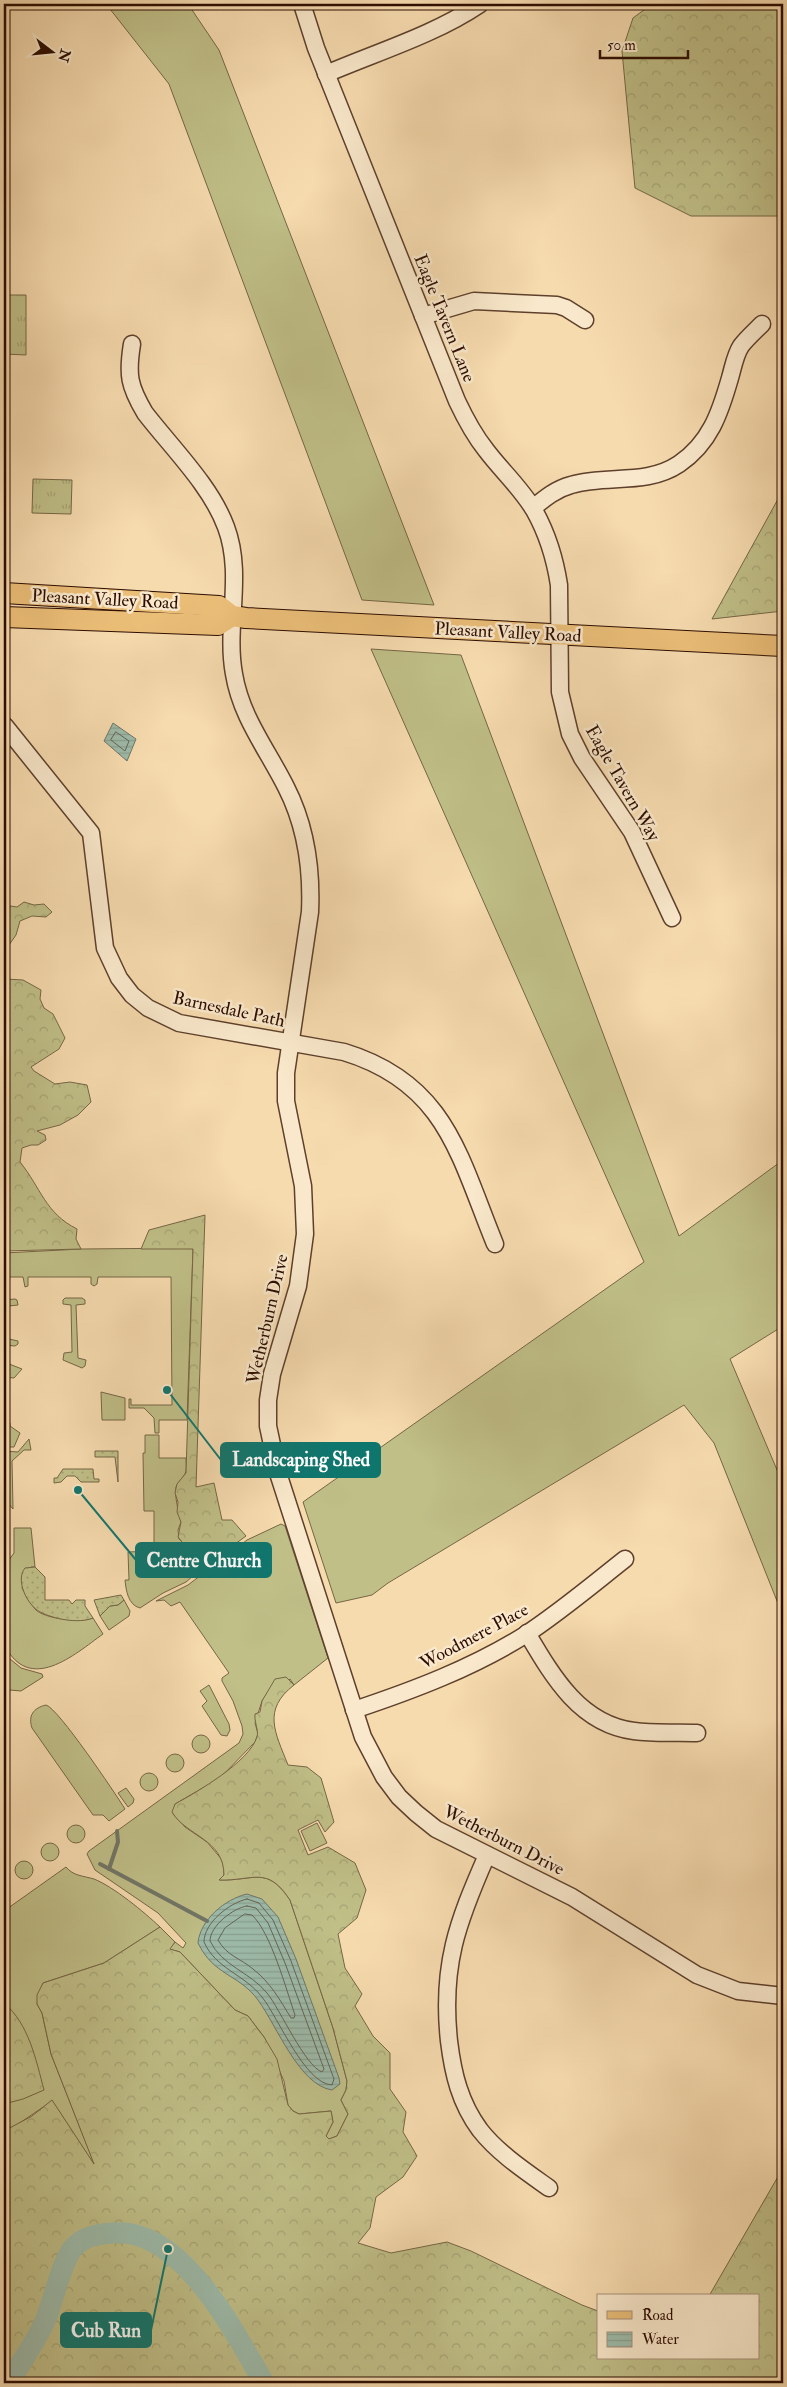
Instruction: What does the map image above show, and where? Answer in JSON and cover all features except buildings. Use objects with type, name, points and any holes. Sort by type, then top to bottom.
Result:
[{"type":"main road","name":"Pleasant Valley Road","points":[[4,593],[219,606],[232,616]]},
{"type":"main road","name":"Pleasant Valley Road","points":[[4,617],[218,624],[232,616],[783,646]]},
{"type":"street","name":"Eagle Tavern Lane","points":[[302,4],[326,74],[468,423],[532,508],[544,528],[557,569],[561,602],[560,634]]},
{"type":"street","points":[[326,74],[407,41],[468,12],[480,4]]},
{"type":"street","points":[[424,316],[462,303],[482,300],[557,305],[585,320]]},
{"type":"street","points":[[532,508],[549,494],[571,485],[647,477],[671,469],[688,457],[704,441],[714,425],[739,350],[762,324]]},
{"type":"street","name":"Wetherburn Drive","points":[[132,344],[129,376],[138,401],[145,413],[210,495],[227,529],[233,559],[231,652],[237,691],[249,721],[293,803],[306,844],[310,866],[310,912],[286,1073],[286,1101],[302,1186],[305,1234],[298,1286],[272,1374],[268,1400],[268,1432],[278,1473],[354,1710],[372,1757],[399,1797],[416,1814],[436,1829],[572,1898],[703,1978],[738,1991],[783,1996]]},
{"type":"street","name":"Eagle Tavern Way","points":[[560,634],[560,692],[570,734],[582,758],[632,832],[672,918]]},
{"type":"street","name":"Barnesdale Path","points":[[6,726],[91,833],[105,948],[119,978],[132,995],[148,1008],[179,1023],[344,1052],[366,1059],[396,1074],[421,1094],[437,1113],[451,1136],[495,1244]]},
{"type":"street","name":"Woodmere Place","points":[[354,1710],[433,1682],[480,1660],[527,1633],[625,1559]]},
{"type":"street","points":[[527,1633],[566,1692],[595,1717],[613,1726],[633,1731],[696,1733]]},
{"type":"street","points":[[487,1855],[459,1922],[449,1964],[446,2012],[452,2069],[462,2100],[480,2129],[498,2149],[549,2188]]},
{"type":"green space","points":[[106,4],[188,4],[219,50],[434,605],[362,600],[169,84]]},
{"type":"green space","points":[[652,4],[783,4],[783,216],[691,216],[635,188],[622,51],[633,18]]},
{"type":"green space","points":[[4,295],[26,295],[26,355],[4,354]]},
{"type":"green space","points":[[33,479],[72,480],[71,514],[32,513]]},
{"type":"green space","points":[[783,490],[783,611],[712,619]]},
{"type":"green space","points":[[371,649],[461,655],[679,1236],[783,1160],[783,1326],[730,1359],[783,1484],[783,1616],[714,1443],[684,1405],[388,1583],[372,1595],[336,1603],[303,1502],[644,1262]]},
{"type":"green space","points":[[24,902],[34,905],[44,904],[52,912],[46,917],[32,916],[20,921],[16,935],[4,952],[4,905],[17,907]]},
{"type":"green space","points":[[4,976],[5,979],[23,980],[41,990],[40,999],[44,1008],[53,1014],[65,1038],[59,1049],[31,1067],[34,1071],[55,1084],[70,1082],[87,1085],[91,1102],[78,1115],[60,1125],[37,1131],[45,1135],[46,1140],[38,1145],[22,1148],[20,1162],[50,1208],[66,1223],[77,1229],[76,1239],[81,1249],[4,1251]]},
{"type":"green space","points":[[205,1215],[196,1487],[214,1483],[222,1520],[232,1520],[246,1536],[201,1569],[198,1567],[195,1556],[184,1552],[182,1542],[178,1537],[181,1522],[177,1512],[178,1502],[175,1493],[177,1484],[186,1473],[193,1249],[141,1249],[149,1230]]},
{"type":"green space","points":[[193,1248],[187,1420],[159,1420],[159,1433],[155,1433],[154,1418],[144,1408],[129,1408],[129,1399],[131,1399],[131,1405],[172,1405],[171,1277],[98,1277],[97,1284],[94,1286],[91,1284],[91,1277],[28,1277],[28,1286],[25,1287],[23,1277],[4,1277],[4,1253],[81,1249]]},
{"type":"green space","points":[[65,1298],[82,1298],[85,1300],[85,1304],[76,1305],[78,1358],[86,1360],[85,1366],[82,1368],[63,1360],[64,1353],[72,1352],[71,1305],[63,1304]]},
{"type":"green space","points":[[15,1299],[18,1305],[9,1306],[9,1339],[18,1341],[18,1344],[15,1346],[4,1345],[4,1300]]},
{"type":"green space","points":[[4,1362],[22,1369],[14,1378],[4,1377]]},
{"type":"green space","points":[[101,1392],[125,1398],[125,1420],[102,1420]]},
{"type":"green space","points":[[4,1422],[10,1423],[10,1426],[20,1433],[14,1447],[4,1447]]},
{"type":"green space","points":[[145,1435],[159,1435],[159,1458],[186,1458],[186,1472],[176,1487],[177,1505],[181,1522],[178,1530],[179,1539],[182,1542],[184,1552],[195,1556],[201,1569],[186,1582],[163,1593],[140,1608],[130,1600],[125,1580],[129,1580],[128,1552],[154,1551],[154,1511],[144,1511],[143,1453],[145,1453]]},
{"type":"green space","points":[[29,1439],[31,1450],[24,1450],[12,1461],[13,1509],[4,1499],[4,1451],[18,1452]]},
{"type":"green space","points":[[95,1451],[118,1451],[118,1482],[115,1457],[95,1457]]},
{"type":"green space","points":[[63,1469],[93,1469],[94,1479],[99,1479],[99,1482],[81,1482],[75,1476],[67,1476],[61,1482],[54,1483],[54,1478],[57,1478]]},
{"type":"green space","points":[[281,1524],[285,1526],[328,1658],[294,1685],[290,1679],[268,1692],[262,1701],[255,1723],[258,1734],[255,1742],[220,1778],[175,1804],[173,1814],[185,1827],[207,1842],[223,1861],[224,1875],[220,1880],[259,1877],[267,1879],[282,1889],[290,1900],[333,2028],[347,2081],[346,2090],[341,2100],[348,2114],[337,2136],[329,2139],[326,2136],[333,2122],[331,2111],[299,2114],[293,2111],[288,2105],[284,2081],[264,2037],[248,2016],[235,2010],[180,1952],[169,1949],[175,1942],[183,1948],[186,1943],[158,1913],[95,1870],[87,1854],[239,1743],[243,1734],[242,1726],[233,1701],[222,1681],[222,1678],[229,1673],[180,1602],[171,1606],[164,1600],[156,1601],[188,1585],[247,1540]]},
{"type":"green space","points":[[14,1528],[31,1528],[35,1567],[31,1567],[22,1588],[35,1609],[54,1618],[80,1620],[93,1618],[103,1634],[66,1660],[39,1669],[26,1667],[14,1659],[4,1644],[4,1567],[14,1553]]},
{"type":"green space","points":[[35,1567],[45,1577],[45,1600],[69,1600],[72,1604],[76,1600],[85,1600],[85,1606],[93,1618],[80,1621],[59,1619],[35,1609],[24,1592],[21,1579],[25,1568]]},
{"type":"green space","points":[[121,1595],[124,1600],[118,1605],[110,1606],[100,1616],[94,1600]]},
{"type":"green space","points":[[124,1600],[130,1611],[129,1616],[109,1630],[100,1616],[110,1606],[118,1605]]},
{"type":"green space","points":[[4,1654],[21,1668],[42,1674],[43,1677],[21,1691],[10,1690],[4,1686]]},
{"type":"green space","points":[[286,1677],[294,1685],[278,1703],[274,1722],[288,1765],[307,1767],[321,1778],[334,1822],[325,1832],[318,1820],[298,1830],[308,1855],[328,1847],[355,1863],[366,1890],[357,1918],[338,1934],[345,1968],[362,1994],[355,2006],[373,2036],[390,2053],[390,2089],[406,2112],[403,2132],[417,2156],[403,2177],[376,2197],[370,2228],[358,2243],[391,2253],[447,2242],[471,2251],[597,2311],[597,2360],[760,2360],[760,2294],[710,2294],[783,2168],[783,2383],[4,2383],[4,2131],[32,2116],[52,2100],[94,2164],[51,2054],[42,2013],[37,2004],[37,1995],[43,1983],[104,1963],[160,1927],[175,1942],[170,1949],[180,1952],[235,2010],[248,2016],[264,2037],[277,2059],[288,2105],[293,2111],[299,2114],[331,2111],[333,2122],[326,2136],[329,2139],[337,2136],[348,2114],[341,2100],[346,2090],[347,2081],[333,2028],[290,1900],[282,1889],[267,1879],[259,1877],[219,1880],[224,1875],[218,1853],[178,1820],[172,1812],[175,1804],[221,1775],[252,1747],[257,1737],[255,1714],[260,1712],[262,1701],[275,1679]]},
{"type":"green space","points":[[209,1685],[229,1724],[230,1730],[227,1736],[221,1735],[202,1706],[207,1701],[200,1691]]},
{"type":"green space","points":[[46,1705],[74,1735],[125,1809],[109,1821],[103,1815],[93,1815],[32,1728],[31,1716],[35,1710]]},
{"type":"green space","points":[[197,1735],[205,1735],[210,1740],[208,1751],[197,1753],[192,1748],[192,1740]]},
{"type":"green space","points":[[171,1754],[179,1754],[184,1759],[182,1770],[171,1772],[166,1767],[166,1759]]},
{"type":"green space","points":[[145,1773],[153,1773],[158,1778],[156,1789],[145,1791],[140,1786],[140,1778]]},
{"type":"green space","points":[[126,1788],[134,1799],[133,1803],[128,1807],[118,1793]]},
{"type":"green space","points":[[317,1823],[327,1843],[310,1851],[301,1831]]},
{"type":"green space","points":[[72,1825],[80,1825],[85,1830],[83,1841],[72,1843],[67,1838],[67,1830]]},
{"type":"green space","points":[[46,1843],[54,1843],[59,1848],[57,1859],[46,1861],[41,1856],[41,1848]]},
{"type":"green space","points":[[20,1861],[28,1861],[33,1866],[31,1877],[20,1879],[15,1874],[15,1866]]},
{"type":"green space","points":[[66,1867],[75,1874],[94,1879],[110,1888],[137,1907],[160,1927],[104,1963],[43,1983],[37,2004],[42,2013],[51,2054],[96,2168],[52,2101],[8,2131],[4,2131],[4,1911]]},
{"type":"green space","points":[[4,2003],[20,2021],[26,2032],[44,2090],[23,2099],[4,2104]]},
{"type":"water","points":[[113,723],[136,739],[127,761],[104,741]]},
{"type":"water","points":[[247,1894],[262,1899],[278,1917],[296,1959],[339,2078],[340,2084],[332,2090],[320,2086],[309,2077],[290,2053],[251,1991],[211,1962],[198,1943],[203,1926],[215,1912],[230,1901]]},
{"type":"waterway","points":[[109,1869],[118,1842],[117,1831]]},
{"type":"waterway","points":[[100,1864],[207,1921]]},
{"type":"waterway","points":[[4,2119],[8,2118]]},
{"type":"waterway","points":[[8,2383],[45,2321],[70,2252],[78,2243],[87,2238],[113,2233],[138,2235],[161,2246],[183,2264],[221,2312],[238,2337],[264,2383]]},
{"type":"place","name":"Landscaping Shed","points":[[167,1390]]},
{"type":"place","name":"Centre Church","points":[[78,1490]]},
{"type":"place","name":"Cub Run","points":[[168,2249]]}]
